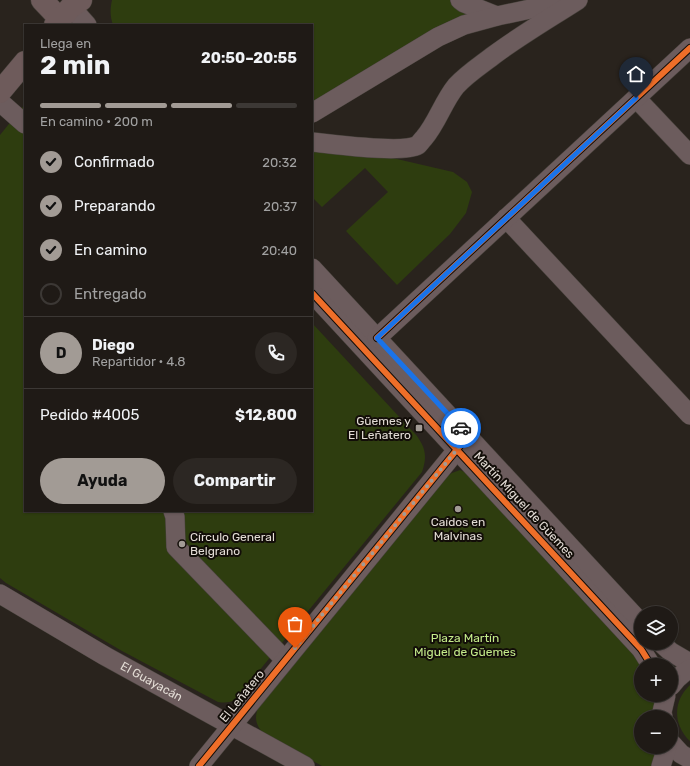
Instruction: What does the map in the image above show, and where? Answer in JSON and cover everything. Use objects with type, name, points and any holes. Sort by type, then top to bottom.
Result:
[{"type":"main road","points":[[42,0],[67,11]]},
{"type":"main road","points":[[0,92],[24,63]]},
{"type":"street","points":[[460,0],[497,16]]},
{"type":"street","points":[[313,112],[438,38],[464,25],[497,16],[572,0]]},
{"type":"street","points":[[313,142],[388,148],[408,148],[419,144],[430,132],[445,103],[457,86],[476,68],[522,35],[578,0]]},
{"type":"street","points":[[67,11],[86,24]]},
{"type":"street","points":[[377,338],[690,48]]},
{"type":"street","points":[[636,98],[690,155]]},
{"type":"street","points":[[0,102],[24,123]]},
{"type":"street","points":[[506,218],[690,415]]},
{"type":"street","name":"Martín Miguel de Güemes","points":[[313,269],[377,338],[463,443],[641,649],[647,658]]},
{"type":"street","name":"Martín Miguel de Güemes","points":[[313,294],[634,616]]},
{"type":"street","name":"El Leñatero","points":[[199,766],[463,443]]},
{"type":"street","points":[[173,512],[175,517],[176,548],[285,660]]},
{"type":"street","name":"El Guayacán","points":[[0,594],[105,656],[305,766]]},
{"type":"street","points":[[669,650],[690,663]]},
{"type":"street","points":[[678,677],[690,669]]},
{"type":"street","points":[[678,752],[690,759]]},
{"type":"street","points":[[661,766],[665,754]]},
{"type":"green space","points":[[112,0],[450,0],[460,7],[478,14],[313,103],[313,24],[113,24]]},
{"type":"green space","name":"Círculo General Belgrano","points":[[24,105],[24,512],[313,512],[313,324],[417,436],[424,449],[425,462],[422,472],[236,699],[232,701],[225,703],[218,702],[122,651],[6,583],[0,578],[0,135]]},
{"type":"green space","points":[[313,149],[384,156],[453,172],[467,182],[472,192],[466,213],[450,234],[397,285],[346,231],[388,192],[365,168],[322,207],[313,198]]},
{"type":"green space","name":"Plaza Martín Miguel de Güemes","points":[[460,470],[469,474],[635,652],[638,658],[634,658],[634,702],[658,702],[659,710],[634,710],[634,754],[656,754],[651,766],[322,766],[264,734],[259,727],[256,721],[256,714],[259,705],[445,478]]},
{"type":"green space","points":[[690,685],[690,741],[682,731],[678,719],[679,701]]},
{"type":"cycle path","points":[[377,338],[690,48]]},
{"type":"cycle path","points":[[313,294],[641,649],[647,658]]},
{"type":"cycle path","points":[[199,766],[468,436]]},
{"type":"way so far","points":[[295,648],[468,436],[461,428]]},
{"type":"place","name":"Güemes y El Leñatero","points":[[419,428]]},
{"type":"place","name":"Caídos en Malvinas","points":[[458,509]]},
{"type":"place","name":"Círculo General Belgrano","points":[[182,544]]},
{"type":"route","points":[[461,428],[377,338],[636,98]]}]
